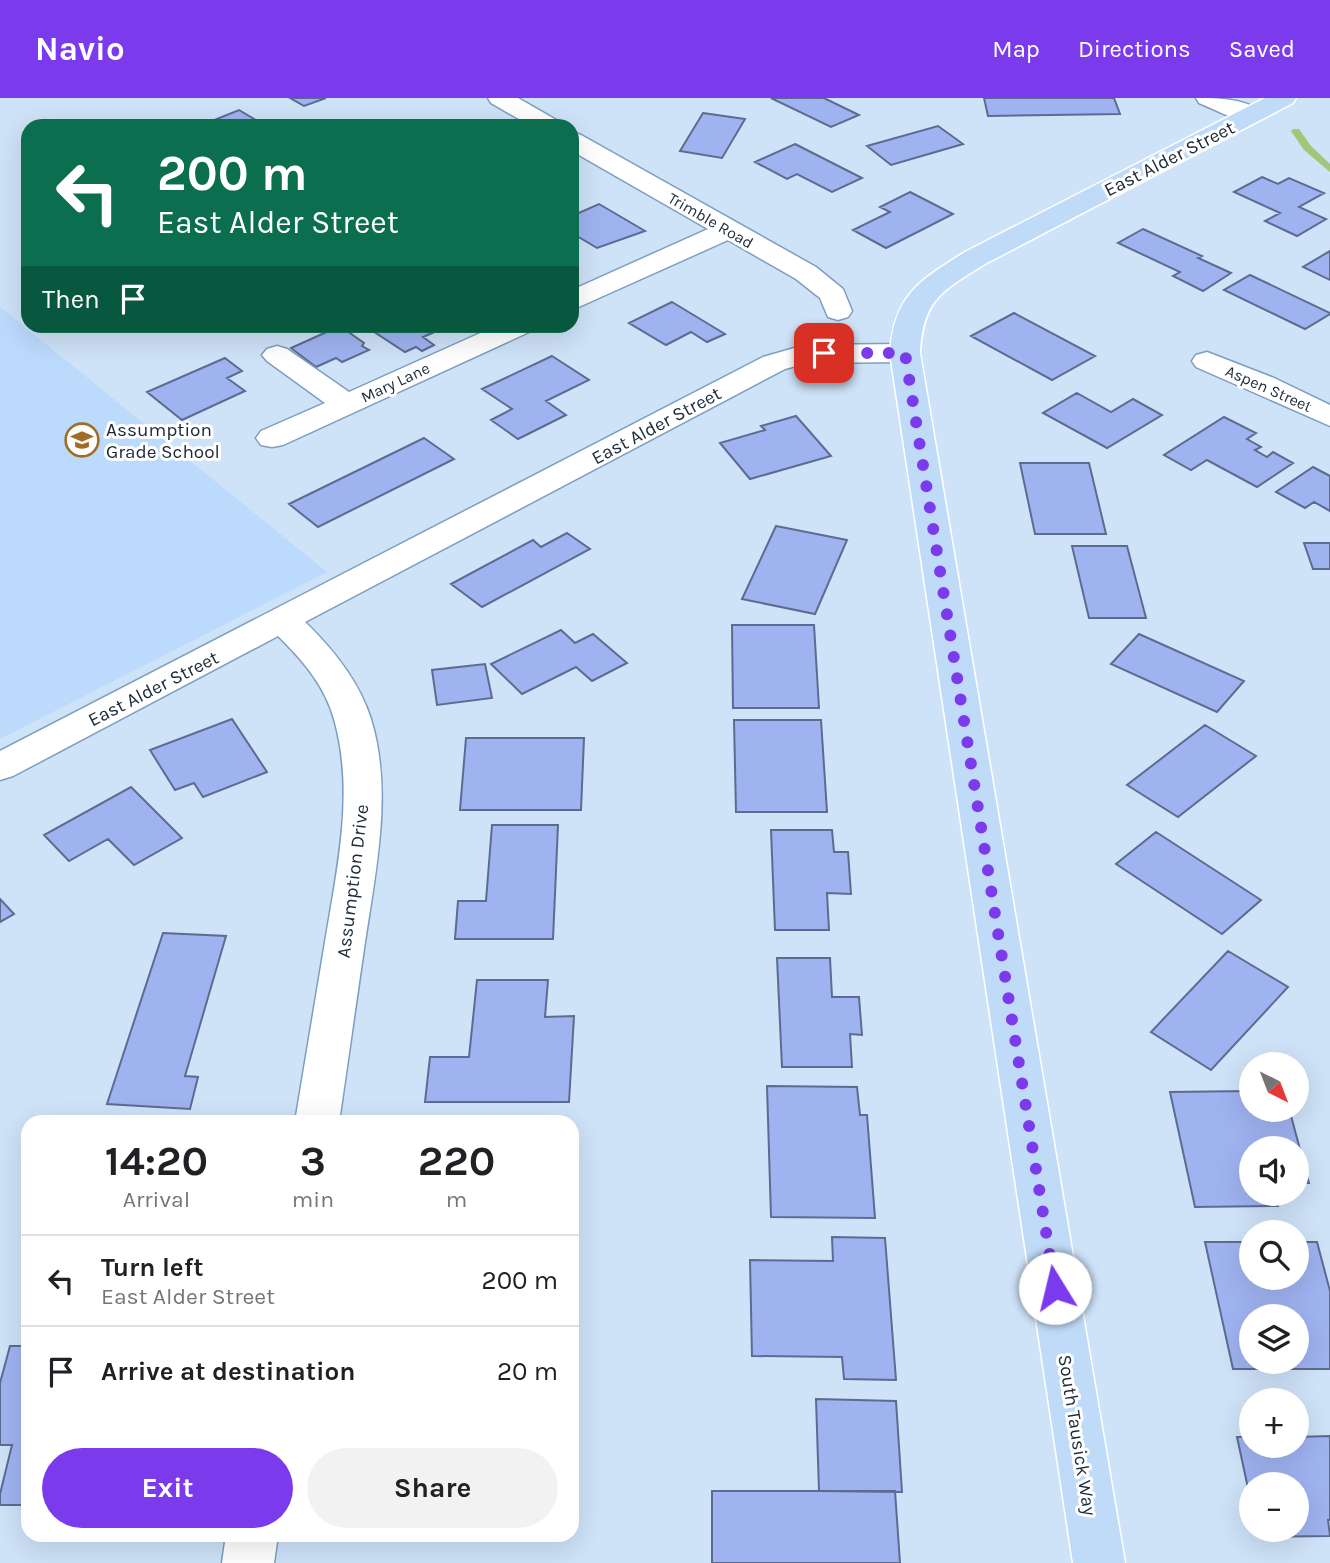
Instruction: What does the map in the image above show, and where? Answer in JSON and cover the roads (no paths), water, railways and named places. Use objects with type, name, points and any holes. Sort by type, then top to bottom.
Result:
[{"type":"main road","name":"East Alder Street","points":[[905,353],[909,320],[924,295],[946,276],[975,258],[1284,98]]},
{"type":"main road","name":"South Tausick Way","points":[[905,353],[1099,1563]]},
{"type":"street","points":[[500,98],[537,119]]},
{"type":"street","points":[[1208,98],[1251,115]]},
{"type":"street","name":"Trimble Road","points":[[579,144],[824,285],[832,295],[838,311]]},
{"type":"street","points":[[579,298],[728,230]]},
{"type":"street","name":"Mary Lane","points":[[272,438],[504,333]]},
{"type":"street","name":"East Alder Street","points":[[0,767],[774,363],[805,354],[905,353]]},
{"type":"street","points":[[277,355],[347,404]]},
{"type":"street","name":"Aspen Street","points":[[1207,361],[1263,384],[1330,417]]},
{"type":"street","name":"Assumption Drive","points":[[283,621],[311,647],[332,675],[352,717],[363,765],[362,824],[318,1115]]},
{"type":"street","points":[[248,1563],[251,1542]]},
{"type":"waterway","points":[[1296,131],[1307,148],[1330,169]]},
{"type":"place","name":"Assumption Grade School","points":[[82,440]]}]
